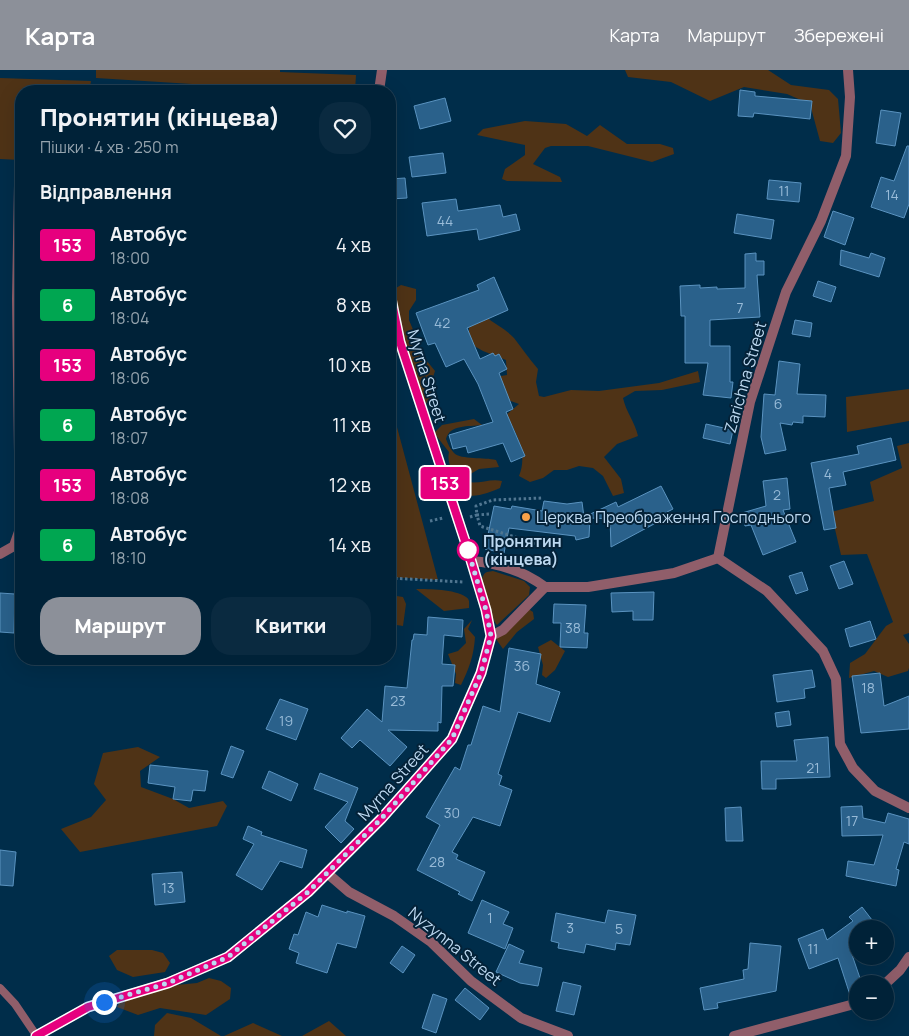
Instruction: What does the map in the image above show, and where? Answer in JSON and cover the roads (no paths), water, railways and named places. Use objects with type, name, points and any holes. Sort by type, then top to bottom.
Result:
[{"type":"street","points":[[380,85],[382,70]]},
{"type":"street","name":"Zarichna Street","points":[[718,558],[750,402],[786,292],[821,221],[846,156],[850,97],[848,70]]},
{"type":"street","name":"Myrna Street","points":[[36,1035],[88,1007],[168,983],[228,957],[308,892],[381,819],[452,739],[481,673],[491,636],[486,610],[400,342],[396,322]]},
{"type":"street","points":[[0,554],[14,546],[15,543]]},
{"type":"street","points":[[471,561],[493,562],[532,578],[545,587],[588,587],[674,573],[718,558],[768,591],[823,651],[836,679],[840,744],[853,768],[874,791],[909,808]]},
{"type":"street","points":[[491,636],[503,630],[545,587]]},
{"type":"street","name":"Nyzynna Street","points":[[327,873],[349,892],[394,916],[431,942],[471,981],[521,1018],[568,1036]]},
{"type":"street","points":[[894,976],[909,957]]},
{"type":"street","points":[[734,1036],[849,1005]]},
{"type":"lane","points":[[0,988],[15,1004],[36,1035]]},
{"type":"place","name":"Церква Преображення Господнього","points":[[526,517]]},
{"type":"place","name":"Пронятин (кінцева)","points":[[468,550]]}]
